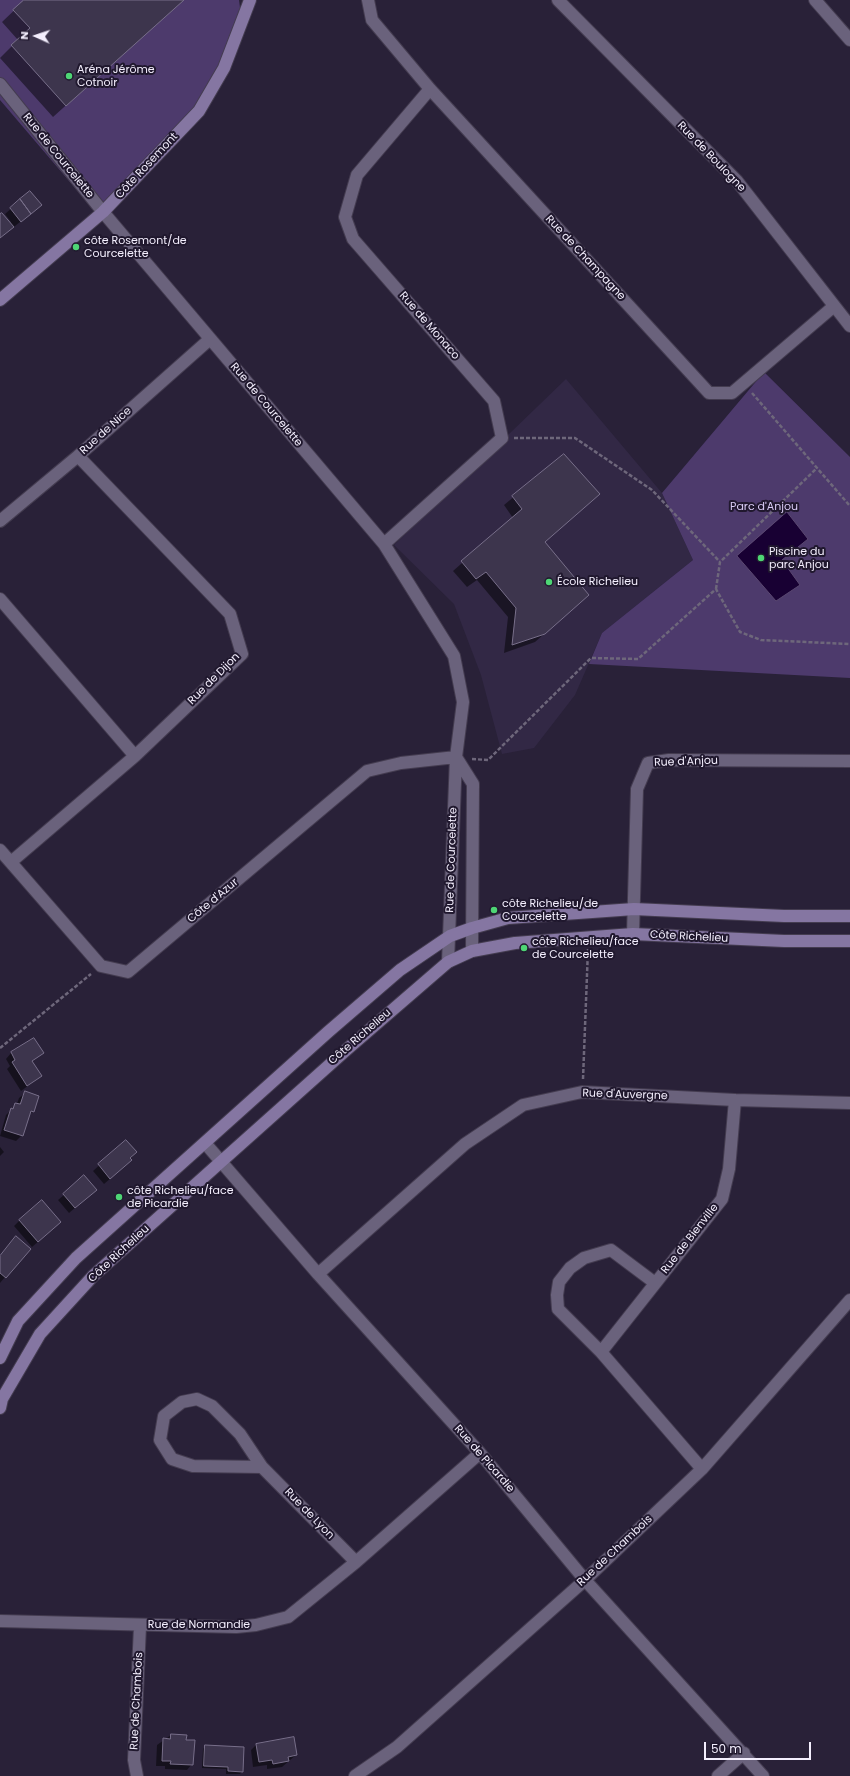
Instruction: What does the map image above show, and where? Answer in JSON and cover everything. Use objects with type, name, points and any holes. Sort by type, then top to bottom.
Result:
[{"type":"street","name":"Côte Rosemont","points":[[0,300],[103,212],[199,111],[224,68],[250,0]]},
{"type":"street","name":"Rue de Champagne","points":[[368,0],[372,20],[430,89],[709,393],[732,393],[834,307]]},
{"type":"street","name":"Rue de Boulogne","points":[[558,0],[737,181],[850,326]]},
{"type":"street","points":[[815,0],[850,40]]},
{"type":"street","name":"Rue de Courcelette","points":[[0,84],[103,212],[384,544],[454,656],[463,702],[456,757],[448,962]]},
{"type":"street","name":"Rue de Monaco","points":[[430,89],[356,175],[345,217],[353,239],[494,401],[502,438]]},
{"type":"street","name":"Rue de Nice","points":[[0,521],[78,456],[210,339]]},
{"type":"street","points":[[384,544],[502,438]]},
{"type":"street","name":"Rue de Dijon","points":[[11,862],[135,756],[242,654],[230,614],[78,456]]},
{"type":"street","points":[[0,599],[135,756]]},
{"type":"street","name":"Rue de Courcelette","points":[[456,757],[473,784],[472,951]]},
{"type":"street","name":"Côte d'Azur","points":[[101,966],[128,972],[367,771],[401,763],[456,757]]},
{"type":"street","name":"Rue d'Anjou","points":[[634,934],[637,789],[648,763],[669,760],[850,761]]},
{"type":"street","points":[[0,850],[101,966]]},
{"type":"street","points":[[0,1358],[18,1321],[76,1258],[400,970],[450,936],[508,918],[634,909],[784,916],[850,916]]},
{"type":"street","name":"Côte Richelieu","points":[[0,1408],[2,1399],[40,1334],[93,1276],[345,1051],[448,962],[472,951],[515,943],[634,934],[784,941],[850,941]]},
{"type":"street","name":"Rue d'Auvergne","points":[[318,1274],[472,1140],[523,1105],[582,1092],[735,1100],[850,1103]]},
{"type":"street","name":"Rue de Bienville","points":[[601,1352],[722,1199],[729,1168],[735,1100]]},
{"type":"street","name":"Rue de Picardie","points":[[205,1142],[318,1274],[480,1453],[585,1580],[744,1753],[763,1776]]},
{"type":"street","name":"Rue de Bienville","points":[[655,1283],[611,1250],[584,1258],[570,1268],[559,1282],[557,1295],[558,1309],[601,1352],[702,1469]]},
{"type":"street","name":"Rue de Chambois","points":[[355,1776],[397,1747],[585,1580],[702,1469],[850,1300]]},
{"type":"street","name":"Rue de Lyon","points":[[262,1467],[193,1466],[172,1459],[160,1440],[164,1416],[182,1402],[197,1399],[212,1406],[240,1434],[262,1467],[356,1562]]},
{"type":"street","name":"Rue de Normandie","points":[[0,1621],[140,1626],[236,1627],[256,1625],[288,1617],[356,1562],[480,1453]]},
{"type":"street","name":"Rue de Chambois","points":[[137,1776],[134,1760],[140,1626]]},
{"type":"street","points":[[718,1776],[744,1753]]},
{"type":"path","points":[[744,383],[850,506]]},
{"type":"path","points":[[502,438],[575,438],[652,490],[720,562]]},
{"type":"path","points":[[817,468],[720,562],[716,589],[740,632],[761,640],[850,644]]},
{"type":"path","points":[[456,757],[488,760],[592,658],[638,659],[716,589]]},
{"type":"path","points":[[582,1092],[589,938]]},
{"type":"path","points":[[0,1048],[101,966]]},
{"type":"shaded area","name":"École Richelieu","points":[[566,379],[662,493],[693,560],[602,633],[575,695],[534,748],[502,754],[481,675],[454,604],[394,545]]},
{"type":"shaded area","name":"Piscine du parc Anjou","points":[[787,512],[808,539],[782,560],[800,585],[776,601],[737,556]]},
{"type":"green space","points":[[0,0],[239,0],[241,15],[222,65],[197,108],[99,216],[0,100]]},
{"type":"green space","name":"Parc d'Anjou","points":[[764,372],[850,457],[850,678],[589,664],[602,633],[693,560],[662,493]]},
{"type":"building","name":"Aréna Jérôme Cotnoir","points":[[24,0],[184,0],[66,106],[11,45],[30,28],[13,10]]},
{"type":"building","points":[[30,191],[42,205],[31,214],[20,199]]},
{"type":"building","points":[[20,199],[31,214],[21,222],[10,208]]},
{"type":"building","points":[[2,213],[14,227],[0,238],[0,214]]},
{"type":"building","name":"École Richelieu","points":[[564,454],[600,494],[545,542],[589,595],[545,634],[512,645],[516,608],[486,572],[476,579],[461,561],[522,509],[512,496]]},
{"type":"building","points":[[34,1038],[44,1053],[32,1061],[42,1076],[27,1086],[12,1062],[15,1060],[11,1052]]},
{"type":"building","points":[[25,1091],[39,1096],[34,1112],[31,1111],[23,1136],[4,1130],[11,1108],[13,1109],[15,1103],[20,1104]]},
{"type":"building","points":[[126,1140],[137,1152],[130,1158],[132,1160],[110,1179],[98,1164]]},
{"type":"building","points":[[84,1175],[97,1190],[75,1208],[63,1194]]},
{"type":"building","points":[[42,1200],[61,1222],[38,1242],[19,1220]]},
{"type":"building","points":[[16,1236],[31,1249],[6,1278],[0,1273],[0,1256]]},
{"type":"building","points":[[171,1734],[187,1735],[186,1740],[195,1740],[193,1765],[170,1764],[171,1761],[162,1761],[163,1738],[170,1739]]},
{"type":"building","points":[[294,1737],[297,1755],[288,1757],[289,1761],[273,1764],[272,1760],[259,1762],[256,1744]]},
{"type":"building","points":[[205,1745],[244,1747],[243,1772],[228,1771],[228,1767],[204,1766]]},
{"type":"place","name":"Aréna Jérôme Cotnoir","points":[[69,76]]},
{"type":"place","name":"côte Rosemont/de Courcelette","points":[[76,247]]},
{"type":"place","name":"Piscine du parc Anjou","points":[[761,558]]},
{"type":"place","name":"École Richelieu","points":[[549,582]]},
{"type":"place","name":"côte Richelieu/de Courcelette","points":[[494,910]]},
{"type":"place","name":"côte Richelieu/face de Courcelette","points":[[524,948]]},
{"type":"place","name":"côte Richelieu/face de Picardie","points":[[119,1197]]}]
